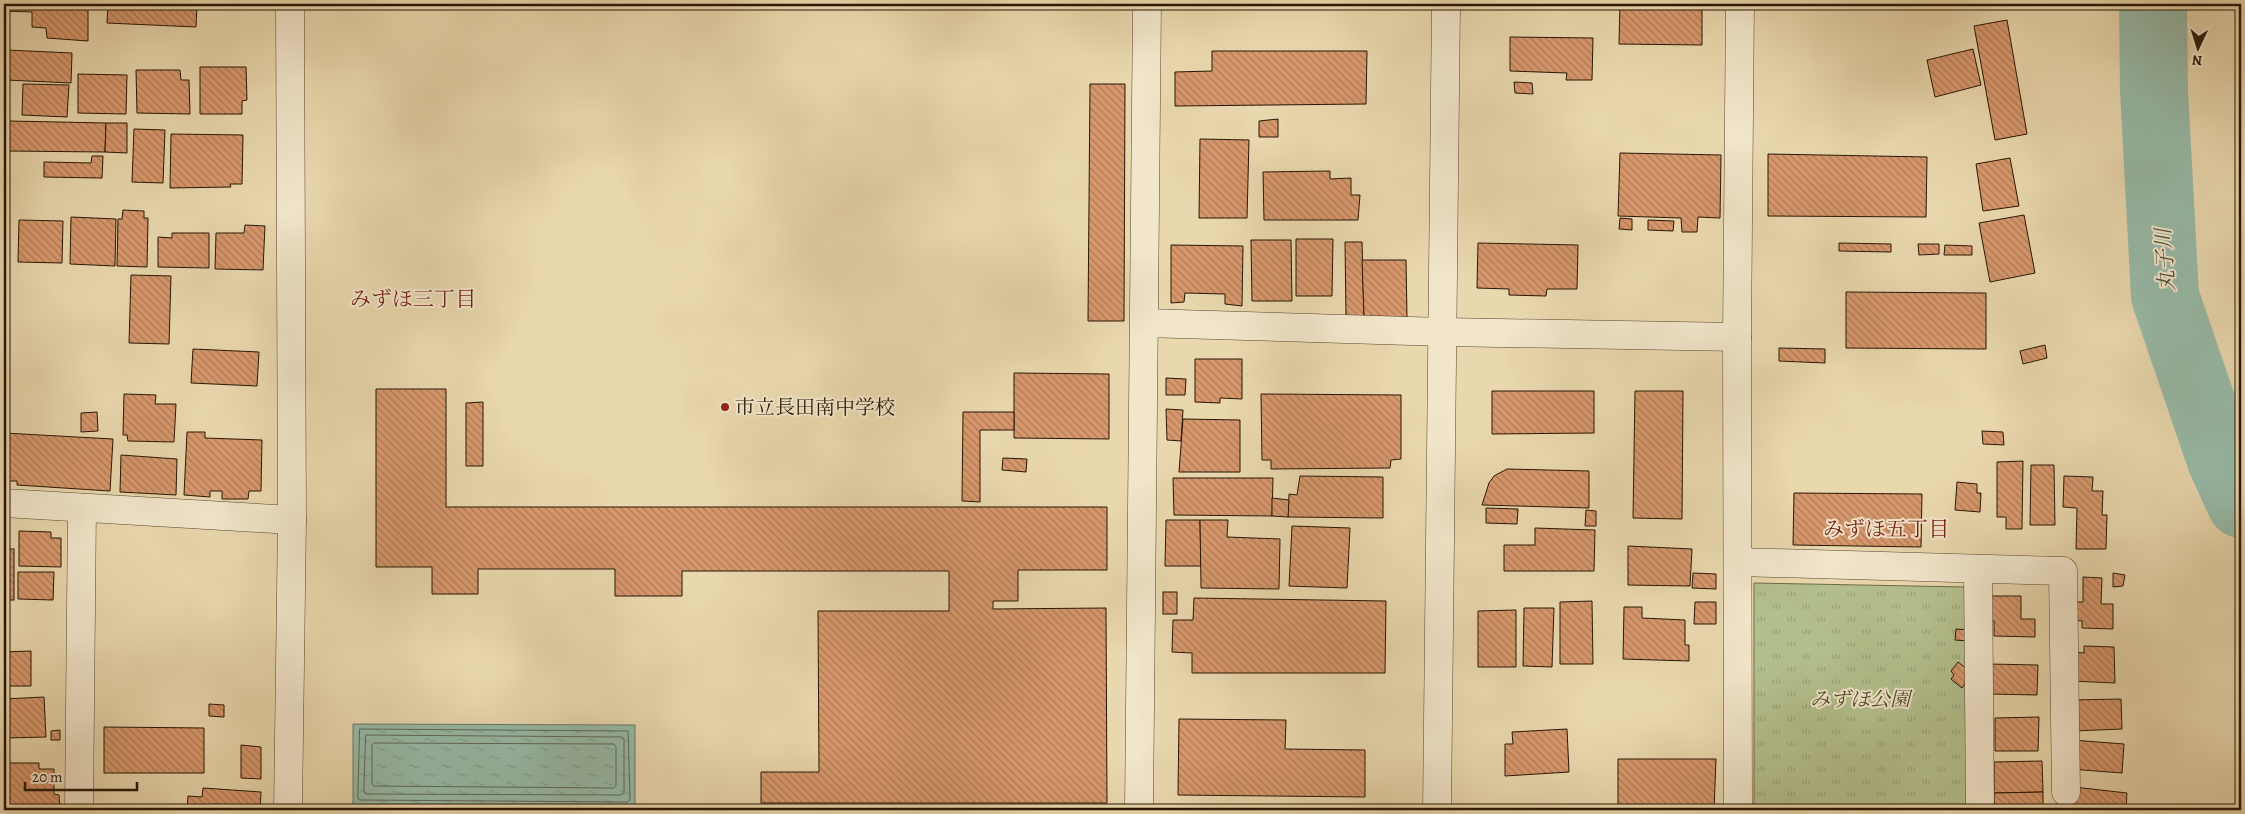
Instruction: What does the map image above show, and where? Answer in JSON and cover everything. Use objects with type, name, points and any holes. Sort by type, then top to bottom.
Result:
[{"type":"street","points":[[288,810],[292,520],[290,4]]},
{"type":"street","points":[[1139,810],[1147,4]]},
{"type":"street","points":[[1437,810],[1444,332],[1446,4]]},
{"type":"street","points":[[1738,810],[1737,337],[1740,4]]},
{"type":"street","points":[[1145,323],[1444,332],[1737,337]]},
{"type":"street","points":[[4,503],[292,520]]},
{"type":"street","points":[[79,810],[82,508]]},
{"type":"street","points":[[1738,562],[2063,571],[2066,792]]},
{"type":"street","points":[[1978,569],[1980,810]]},
{"type":"green space","name":"みずほ公園","points":[[1754,583],[1966,587],[1967,810],[1754,810]]},
{"type":"water","points":[[353,724],[635,725],[635,807],[353,805]]},
{"type":"building","points":[[4,4],[88,4],[88,41],[47,38],[46,28],[32,27],[32,12],[4,11]]},
{"type":"building","points":[[108,4],[197,4],[196,27],[107,23]]},
{"type":"building","points":[[1620,4],[1702,4],[1702,45],[1619,44]]},
{"type":"building","points":[[1705,4],[1725,4],[1725,9],[1704,9]]},
{"type":"building","points":[[2007,20],[2027,134],[1995,140],[1974,26]]},
{"type":"building","points":[[1510,37],[1593,38],[1592,80],[1566,80],[1567,73],[1510,71]]},
{"type":"building","points":[[1973,49],[1981,85],[1935,97],[1927,60]]},
{"type":"building","points":[[7,50],[72,53],[71,83],[6,80]]},
{"type":"building","points":[[1212,51],[1367,51],[1366,104],[1175,106],[1175,72],[1212,71]]},
{"type":"building","points":[[200,67],[246,67],[247,100],[242,101],[242,114],[200,114]]},
{"type":"building","points":[[136,70],[180,70],[181,80],[189,80],[190,114],[137,113]]},
{"type":"building","points":[[78,74],[127,75],[126,114],[78,113]]},
{"type":"building","points":[[1514,82],[1532,83],[1533,94],[1515,93]]},
{"type":"building","points":[[23,84],[69,85],[67,117],[22,115]]},
{"type":"building","points":[[1090,84],[1125,84],[1124,321],[1088,321]]},
{"type":"building","points":[[1278,119],[1278,137],[1259,137],[1259,121]]},
{"type":"building","points":[[9,121],[106,123],[105,152],[8,151]]},
{"type":"building","points":[[106,123],[127,123],[127,153],[105,152]]},
{"type":"building","points":[[134,129],[165,130],[163,183],[132,182]]},
{"type":"building","points":[[171,134],[243,135],[242,184],[230,184],[231,187],[170,188]]},
{"type":"building","points":[[1200,139],[1249,140],[1247,218],[1199,218]]},
{"type":"building","points":[[1620,153],[1721,155],[1720,218],[1698,217],[1697,232],[1682,232],[1681,218],[1618,216]]},
{"type":"building","points":[[1768,154],[1927,157],[1926,217],[1768,216]]},
{"type":"building","points":[[92,156],[103,156],[102,178],[44,177],[44,162],[91,163]]},
{"type":"building","points":[[2010,158],[2019,206],[1983,211],[1976,164]]},
{"type":"building","points":[[1330,171],[1330,179],[1351,178],[1351,195],[1360,195],[1358,220],[1264,220],[1263,172]]},
{"type":"building","points":[[123,210],[144,211],[144,218],[148,218],[147,267],[117,266],[118,219],[122,219]]},
{"type":"building","points":[[2024,215],[2035,273],[1990,282],[1979,223]]},
{"type":"building","points":[[71,217],[116,219],[115,266],[70,264]]},
{"type":"building","points":[[1620,218],[1632,219],[1632,230],[1619,229]]},
{"type":"building","points":[[19,220],[63,221],[62,263],[18,262]]},
{"type":"building","points":[[1648,220],[1674,221],[1673,231],[1648,230]]},
{"type":"building","points":[[245,225],[265,226],[263,270],[215,269],[216,233],[244,233]]},
{"type":"building","points":[[172,233],[209,233],[209,268],[158,267],[158,237],[172,238]]},
{"type":"building","points":[[1296,239],[1333,239],[1332,296],[1296,296]]},
{"type":"building","points":[[1251,240],[1291,240],[1292,301],[1252,301]]},
{"type":"building","points":[[1345,242],[1362,242],[1364,316],[1346,316]]},
{"type":"building","points":[[1478,243],[1578,245],[1577,289],[1547,289],[1546,296],[1509,295],[1509,289],[1477,288]]},
{"type":"building","points":[[1839,243],[1891,244],[1891,252],[1839,251]]},
{"type":"building","points":[[1918,244],[1939,244],[1939,254],[1919,255]]},
{"type":"building","points":[[1171,245],[1243,246],[1242,306],[1225,304],[1225,294],[1185,293],[1184,302],[1171,303]]},
{"type":"building","points":[[1945,245],[1972,246],[1972,255],[1944,255]]},
{"type":"building","points":[[1362,260],[1406,260],[1407,317],[1364,316]]},
{"type":"building","points":[[131,275],[171,276],[169,344],[129,343]]},
{"type":"building","points":[[1846,292],[1986,293],[1986,349],[1846,348]]},
{"type":"building","points":[[2045,345],[2047,358],[2023,364],[2020,351]]},
{"type":"building","points":[[1779,348],[1825,349],[1825,363],[1779,361]]},
{"type":"building","points":[[193,349],[259,352],[257,386],[191,383]]},
{"type":"building","points":[[1195,359],[1242,359],[1242,399],[1220,398],[1220,403],[1195,402]]},
{"type":"building","points":[[1014,373],[1109,374],[1109,439],[1014,438]]},
{"type":"building","points":[[1166,378],[1186,379],[1185,395],[1166,395]]},
{"type":"building","points":[[376,389],[446,389],[446,507],[1107,507],[1107,570],[1018,570],[1018,601],[993,601],[993,609],[1106,608],[1107,803],[761,803],[761,772],[819,772],[818,611],[949,611],[949,571],[682,571],[682,596],[615,596],[615,569],[478,569],[478,594],[432,594],[432,567],[376,567]]},
{"type":"building","points":[[1492,391],[1594,391],[1594,433],[1492,434]]},
{"type":"building","points":[[1635,391],[1683,391],[1682,519],[1633,518]]},
{"type":"building","points":[[124,394],[156,395],[155,404],[176,404],[174,442],[128,441],[127,435],[123,435]]},
{"type":"building","points":[[1261,394],[1401,395],[1401,459],[1391,460],[1390,468],[1271,469],[1271,460],[1262,460]]},
{"type":"building","points":[[483,402],[483,466],[466,466],[466,403]]},
{"type":"building","points":[[1166,409],[1183,410],[1181,441],[1167,440]]},
{"type":"building","points":[[97,412],[98,431],[81,432],[81,413]]},
{"type":"building","points":[[963,412],[1014,412],[1014,430],[980,430],[980,502],[962,501]]},
{"type":"building","points":[[1183,419],[1240,420],[1240,472],[1179,472]]},
{"type":"building","points":[[1982,431],[2003,432],[2004,445],[1983,444]]},
{"type":"building","points":[[187,432],[205,432],[205,438],[262,440],[261,491],[249,491],[248,499],[222,499],[222,491],[210,491],[210,497],[184,495]]},
{"type":"building","points":[[4,433],[113,439],[110,491],[17,485],[17,481],[4,481]]},
{"type":"building","points":[[121,455],[177,459],[176,495],[120,492]]},
{"type":"building","points":[[1003,458],[1027,459],[1026,472],[1002,470]]},
{"type":"building","points":[[2023,461],[2022,529],[2006,529],[2006,517],[1997,517],[1997,462]]},
{"type":"building","points":[[2031,465],[2054,465],[2055,525],[2030,525]]},
{"type":"building","points":[[1507,469],[1589,471],[1589,508],[1482,505],[1489,483],[1494,476]]},
{"type":"building","points":[[1300,476],[1383,477],[1383,518],[1288,517],[1289,494],[1297,495]]},
{"type":"building","points":[[2064,476],[2093,477],[2092,491],[2103,491],[2102,515],[2107,515],[2106,549],[2076,549],[2077,508],[2063,507]]},
{"type":"building","points":[[1173,478],[1273,478],[1272,516],[1174,515]]},
{"type":"building","points":[[1957,482],[1977,484],[1977,493],[1981,493],[1980,512],[1955,510]]},
{"type":"building","points":[[1794,493],[1922,494],[1921,547],[1793,545]]},
{"type":"building","points":[[1272,498],[1289,500],[1288,517],[1272,516]]},
{"type":"building","points":[[1486,508],[1518,509],[1517,524],[1486,523]]},
{"type":"building","points":[[1586,510],[1596,511],[1596,526],[1585,526]]},
{"type":"building","points":[[1166,520],[1200,520],[1201,566],[1165,566]]},
{"type":"building","points":[[1200,520],[1228,520],[1227,537],[1280,539],[1279,589],[1201,588]]},
{"type":"building","points":[[1292,526],[1350,528],[1347,588],[1289,586]]},
{"type":"building","points":[[1535,528],[1595,530],[1594,571],[1504,571],[1504,545],[1535,545]]},
{"type":"building","points":[[19,531],[51,532],[51,538],[61,538],[61,567],[19,566]]},
{"type":"building","points":[[1628,546],[1692,549],[1690,586],[1628,585]]},
{"type":"building","points":[[4,549],[14,549],[14,600],[4,600]]},
{"type":"building","points":[[18,572],[54,572],[53,600],[18,599]]},
{"type":"building","points":[[1693,573],[1716,574],[1716,589],[1692,588]]},
{"type":"building","points":[[2113,573],[2125,575],[2123,586],[2113,587]]},
{"type":"building","points":[[2083,577],[2102,578],[2101,604],[2113,604],[2113,629],[2082,628],[2082,621],[2073,620],[2074,602],[2083,602]]},
{"type":"building","points":[[1163,592],[1177,592],[1177,614],[1163,614]]},
{"type":"building","points":[[1989,596],[2021,596],[2021,619],[2035,619],[2035,637],[1994,636],[1994,621],[1990,621]]},
{"type":"building","points":[[1194,598],[1386,601],[1385,673],[1192,673],[1192,653],[1172,652],[1173,620],[1193,620]]},
{"type":"building","points":[[1592,601],[1593,664],[1560,664],[1560,602]]},
{"type":"building","points":[[1695,602],[1716,602],[1716,624],[1694,624]]},
{"type":"building","points":[[1624,607],[1642,607],[1642,618],[1685,620],[1685,645],[1689,645],[1689,661],[1623,659]]},
{"type":"building","points":[[1524,608],[1554,608],[1552,667],[1523,666]]},
{"type":"building","points":[[1516,610],[1516,667],[1478,667],[1478,611]]},
{"type":"building","points":[[1956,629],[1969,630],[1968,641],[1955,640]]},
{"type":"building","points":[[2084,646],[2114,647],[2115,683],[2071,681],[2072,652],[2084,653]]},
{"type":"building","points":[[31,651],[31,686],[4,686],[4,652]]},
{"type":"building","points":[[1958,662],[1972,673],[1962,688],[1951,679],[1954,675],[1951,671]]},
{"type":"building","points":[[1989,664],[2038,665],[2037,695],[1989,694]]},
{"type":"building","points":[[44,697],[46,737],[4,738],[4,699]]},
{"type":"building","points":[[2121,699],[2122,729],[2073,731],[2072,700]]},
{"type":"building","points":[[209,704],[224,705],[224,717],[209,716]]},
{"type":"building","points":[[2039,717],[2038,751],[1995,751],[1995,718]]},
{"type":"building","points":[[1179,719],[1286,720],[1285,749],[1365,750],[1365,797],[1178,795]]},
{"type":"building","points":[[104,727],[204,728],[204,773],[104,773]]},
{"type":"building","points":[[1567,729],[1569,772],[1505,776],[1505,744],[1513,744],[1512,732]]},
{"type":"building","points":[[60,730],[60,740],[51,740],[51,731]]},
{"type":"building","points":[[2072,740],[2124,744],[2122,773],[2070,769]]},
{"type":"building","points":[[241,745],[261,747],[261,779],[241,778]]},
{"type":"building","points":[[1618,759],[1716,759],[1714,810],[1618,810]]},
{"type":"building","points":[[2042,761],[2043,792],[1994,793],[1994,762]]},
{"type":"building","points":[[4,763],[39,763],[39,769],[54,769],[54,794],[59,795],[60,808],[4,808]]},
{"type":"building","points":[[2074,787],[2127,793],[2126,810],[2072,810]]},
{"type":"building","points":[[203,788],[261,792],[260,810],[229,810],[229,805],[214,804],[214,808],[202,807],[202,810],[187,810],[188,796],[202,797]]},
{"type":"building","points":[[2043,792],[2043,810],[1994,810],[1994,793]]},
{"type":"waterway","name":"丸子川","points":[[2153,4],[2154,91],[2165,296],[2221,460],[2241,504]]},
{"type":"place","name":"市立長田南中学校","points":[[725,407]]},
{"type":"district","name":"みずほ三丁目","points":[[413,299]]},
{"type":"district","name":"みずほ五丁目","points":[[1886,529]]}]
